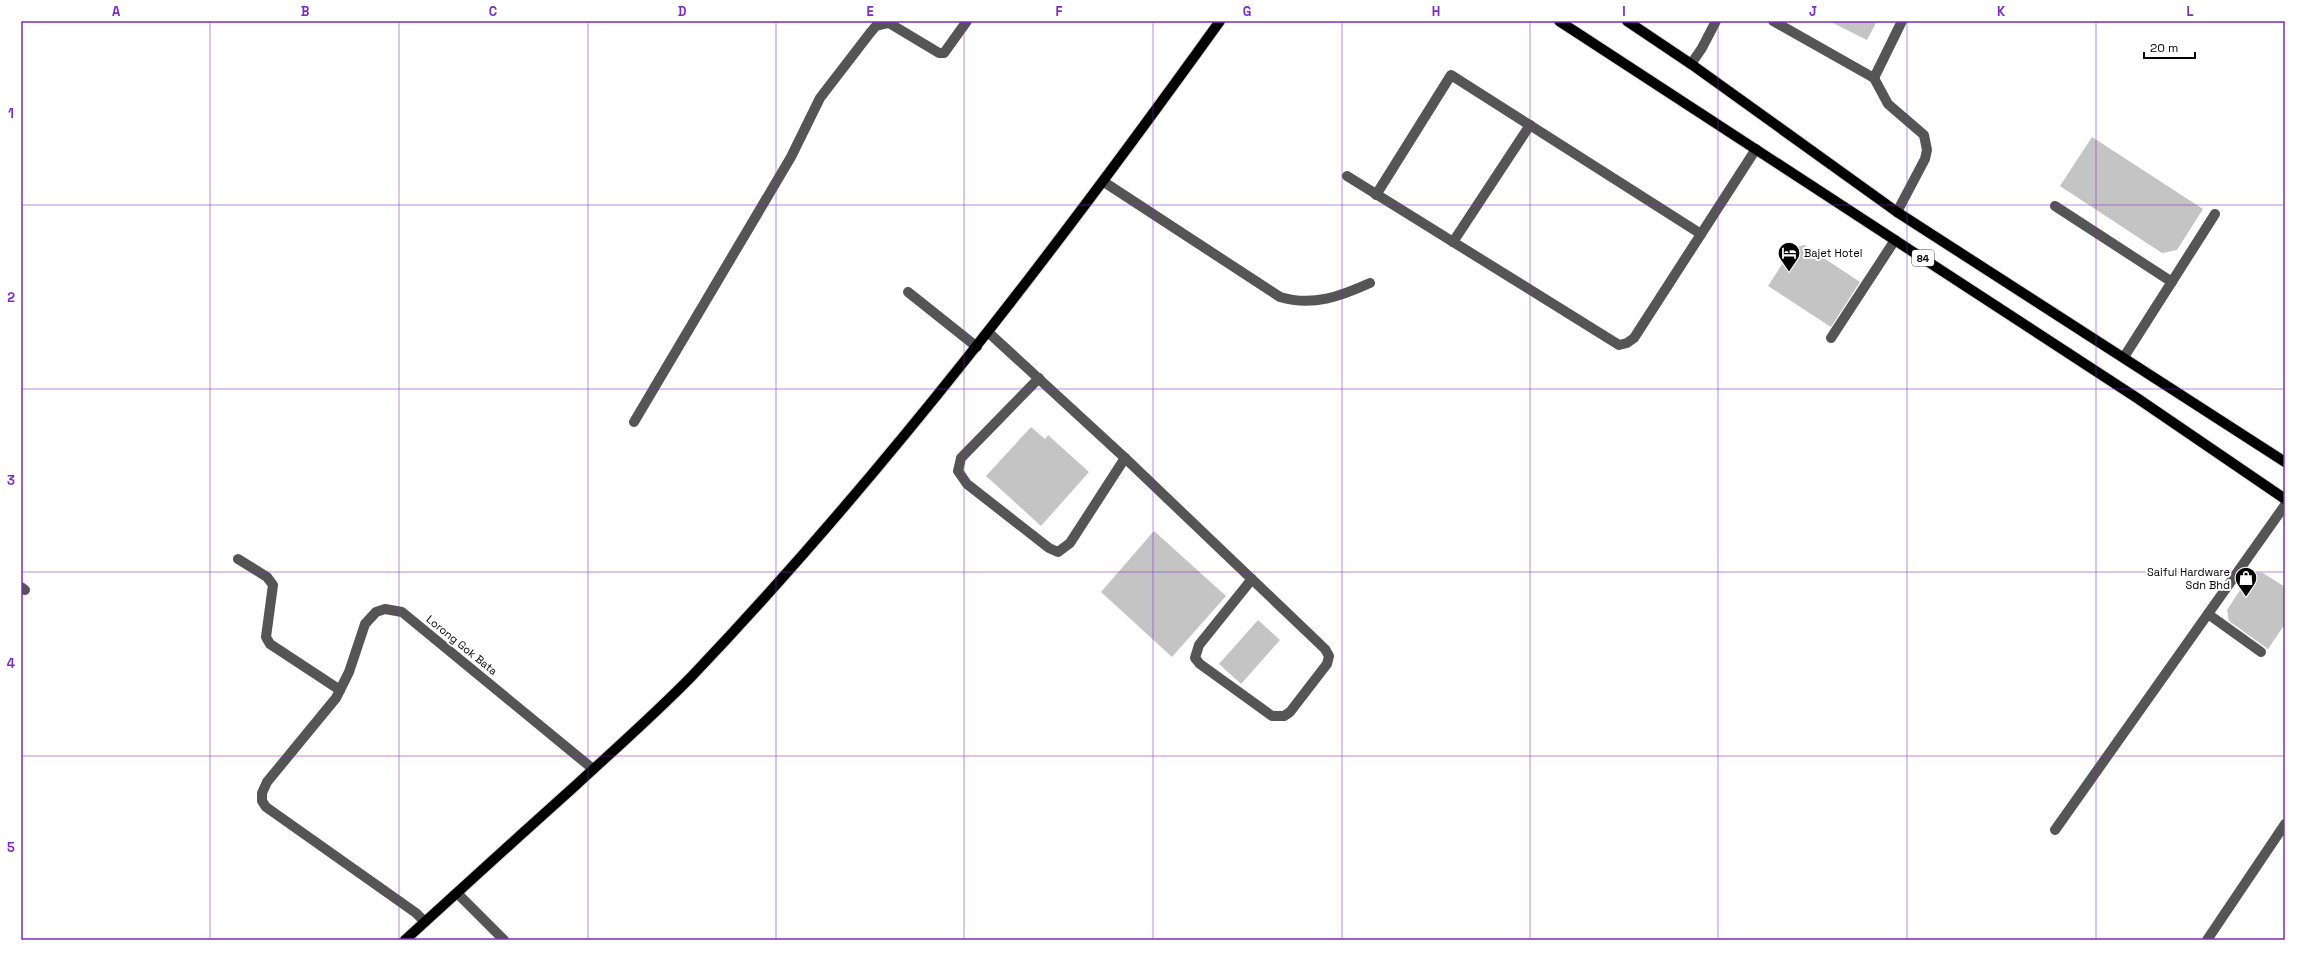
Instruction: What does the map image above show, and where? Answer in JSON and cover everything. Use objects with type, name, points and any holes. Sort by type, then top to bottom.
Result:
[{"type":"main road","points":[[405,940],[686,682],[766,595],[879,466],[977,347],[1104,182],[1220,21]]},
{"type":"main road","name":"84","points":[[1559,21],[2137,398],[2285,499]]},
{"type":"main road","name":"84","points":[[1627,21],[1691,64],[1897,212],[2285,462]]},
{"type":"street","points":[[634,422],[791,157],[820,98],[870,33],[876,26],[889,22],[939,53],[944,53],[967,21]]},
{"type":"street","points":[[1691,64],[1702,48],[1716,21]]},
{"type":"street","points":[[1773,21],[1874,78],[1888,104],[1924,135],[1927,142],[1924,160],[1897,212]]},
{"type":"street","points":[[1874,78],[1902,21]]},
{"type":"street","points":[[1376,194],[1451,75],[1701,234]]},
{"type":"street","points":[[1452,242],[1530,125]]},
{"type":"street","points":[[1347,176],[1619,345],[1627,343],[1634,338],[1756,150]]},
{"type":"street","points":[[1104,182],[1280,297],[1298,301],[1318,301],[1349,292],[1370,282]]},
{"type":"street","points":[[2055,206],[2172,282]]},
{"type":"street","points":[[2124,357],[2215,214]]},
{"type":"street","points":[[1831,338],[1895,240]]},
{"type":"street","points":[[908,292],[977,347]]},
{"type":"street","points":[[988,333],[1125,458],[1252,579],[1325,649],[1329,656],[1327,664],[1290,712],[1284,716],[1272,716],[1195,658],[1199,646],[1252,579]]},
{"type":"street","points":[[1038,378],[961,458],[958,471],[967,484],[1049,548],[1058,552],[1070,543],[1125,458]]},
{"type":"street","points":[[2055,830],[2285,505]]},
{"type":"street","points":[[238,559],[267,577],[272,585],[266,637],[270,644],[340,690]]},
{"type":"street","name":"Lorong Gok Bata","points":[[424,922],[416,913],[266,807],[262,800],[262,793],[272,773],[336,698],[365,624],[376,612],[385,609],[397,610],[407,615],[593,769]]},
{"type":"street","points":[[2208,614],[2261,652]]},
{"type":"street","points":[[2208,940],[2285,824]]},
{"type":"street","points":[[457,893],[504,940]]},
{"type":"building","points":[[1829,21],[1877,21],[1867,40]]},
{"type":"building","points":[[2092,137],[2203,209],[2177,250],[2162,253],[2060,186]]},
{"type":"building","points":[[1804,245],[1860,282],[1831,327],[1768,286],[1792,249]]},
{"type":"building","points":[[1031,427],[1045,439],[1048,435],[1089,472],[1041,526],[986,476]]},
{"type":"building","points":[[1154,531],[1226,596],[1172,657],[1101,592]]},
{"type":"building","points":[[2252,572],[2263,573],[2285,587],[2285,624],[2268,649],[2229,621],[2227,610]]},
{"type":"building","points":[[1258,620],[1280,640],[1241,684],[1219,664]]},
{"type":"place","name":"Bajet Hotel","points":[[1789,272]]},
{"type":"place","name":"Saiful Hardware Sdn Bhd","points":[[2246,598]]}]
